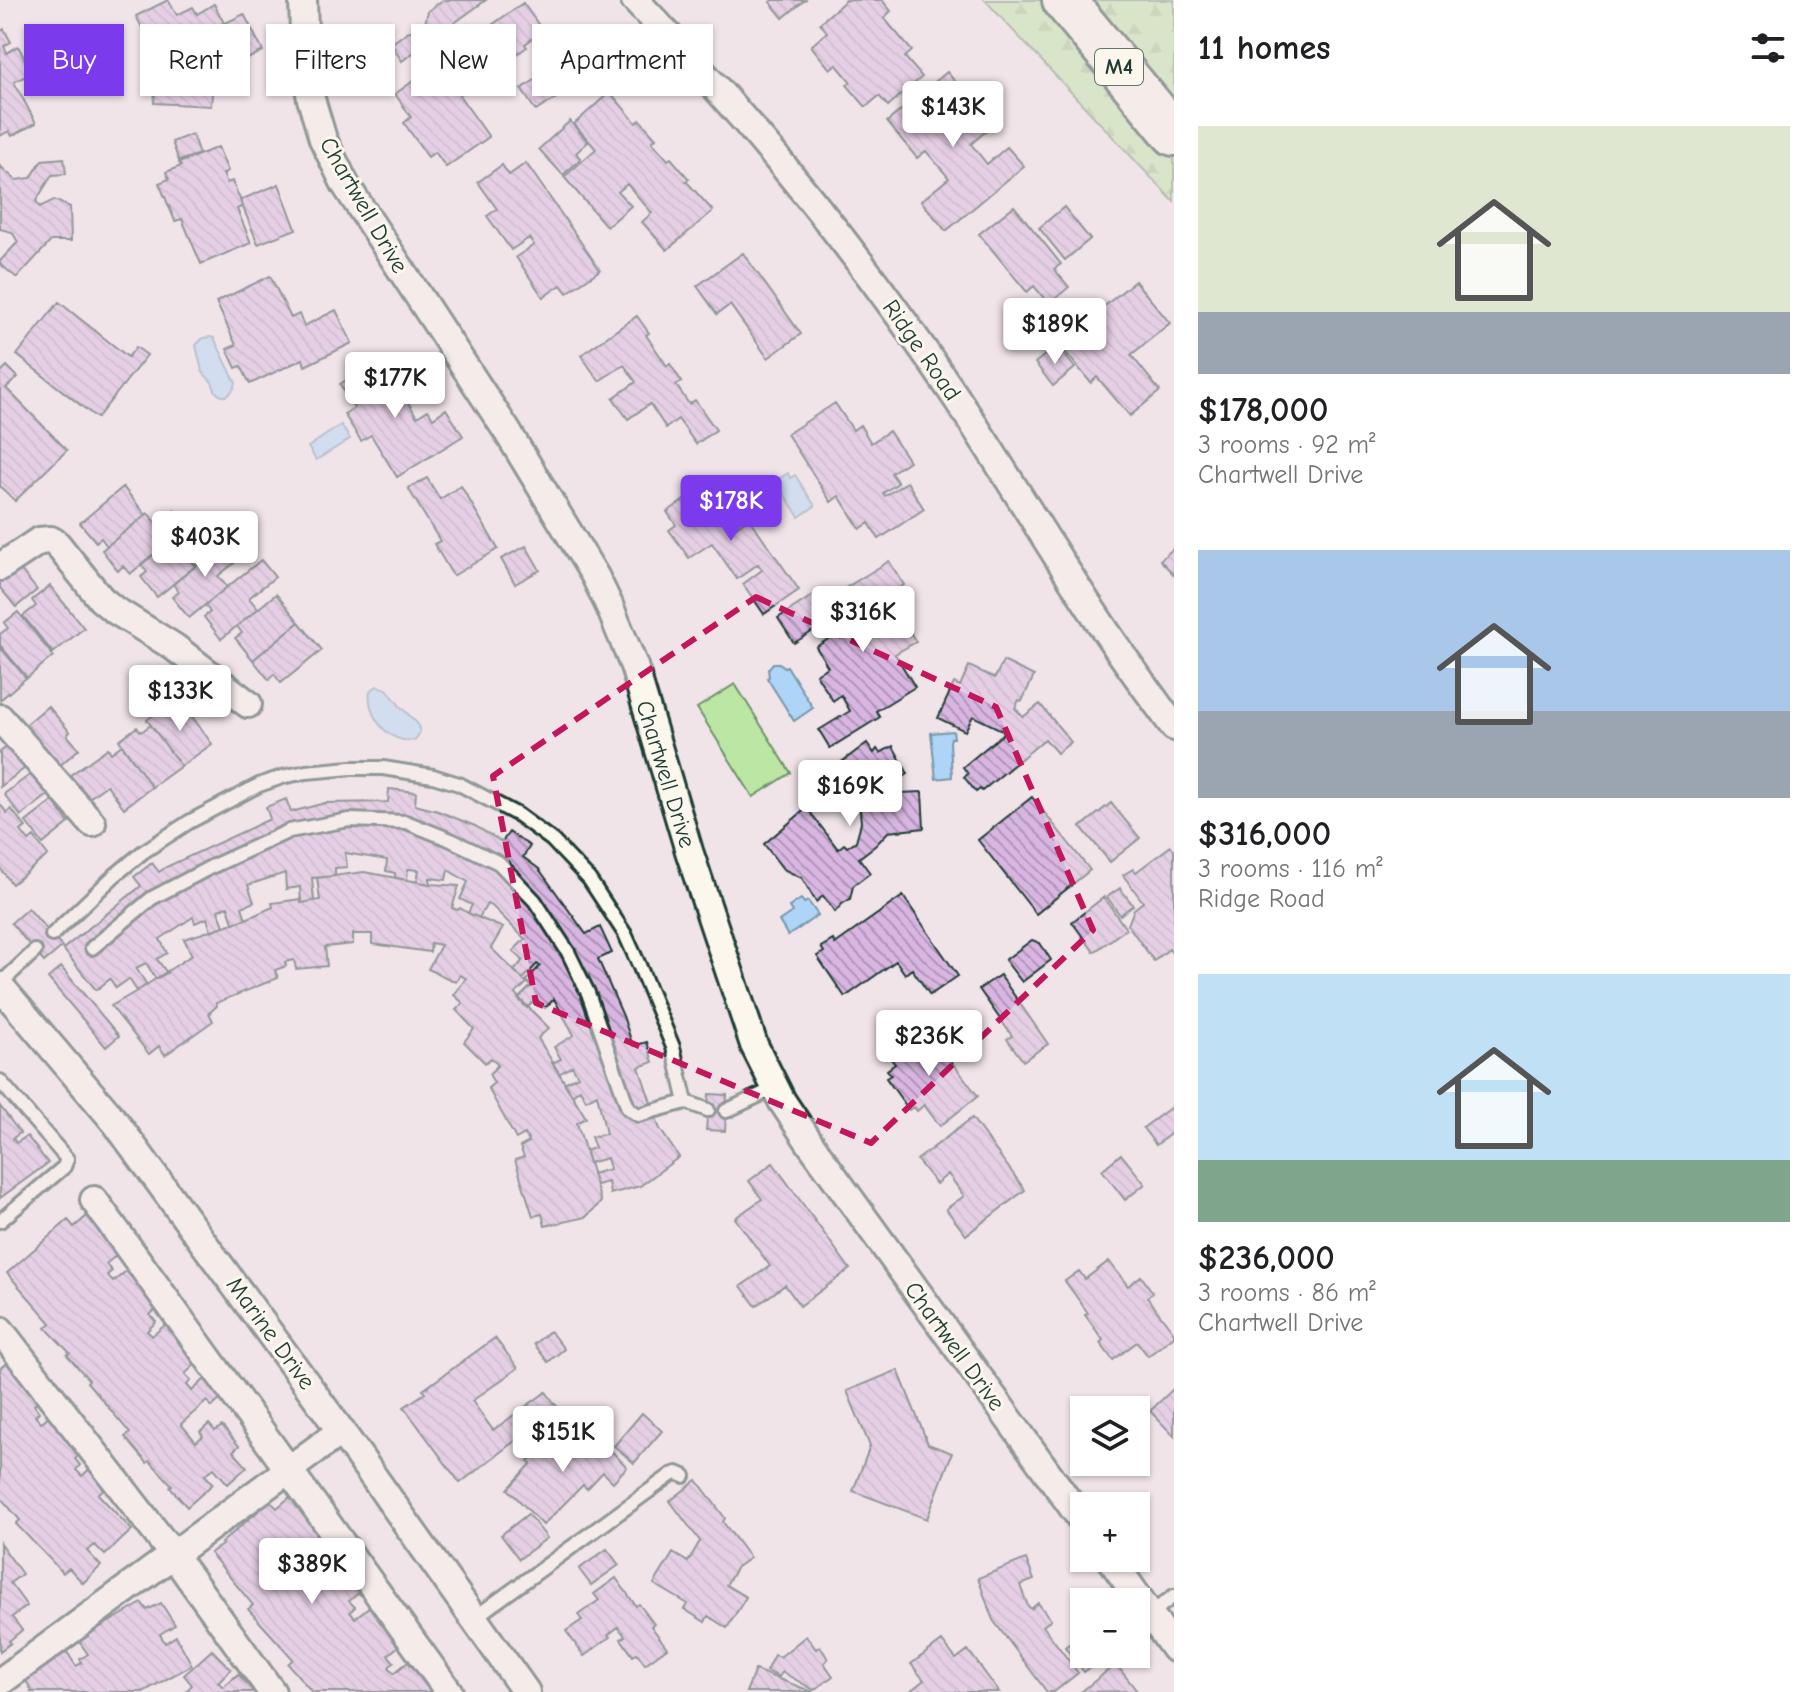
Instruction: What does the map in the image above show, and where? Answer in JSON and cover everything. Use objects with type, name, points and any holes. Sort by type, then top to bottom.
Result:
[{"type":"highway","name":"M4","points":[[1064,0],[1174,134]]},
{"type":"street","name":"Chartwell Drive","points":[[303,0],[305,64],[311,99],[317,124],[345,184],[507,431],[582,554],[609,605],[634,666],[689,851],[754,1045],[775,1088],[875,1236],[1070,1504]]},
{"type":"street","name":"Ridge Road","points":[[635,0],[818,209],[877,287],[958,400],[1099,621],[1174,727]]},
{"type":"street","points":[[0,567],[39,541],[51,540],[113,609],[174,647],[248,704]]},
{"type":"street","points":[[0,718],[92,823]]},
{"type":"street","name":"Marine Drive","points":[[0,985],[116,1123],[341,1431],[526,1692]]},
{"type":"street","points":[[94,1200],[449,1692]]},
{"type":"street","points":[[0,1330],[174,1556],[272,1692]]},
{"type":"street","points":[[0,1682],[341,1431]]},
{"type":"street","points":[[1150,1614],[1174,1648]]},
{"type":"lane","points":[[52,935],[143,852],[189,822],[259,785],[306,772],[351,768],[383,768],[433,776],[459,784],[526,820],[561,848],[589,879],[625,934],[639,965],[673,1047],[686,1102]]},
{"type":"lane","points":[[92,948],[152,898],[289,831],[349,820],[406,822],[499,863],[535,901],[568,952],[588,993],[628,1108],[638,1115],[686,1102],[708,1110]]},
{"type":"lane","points":[[0,985],[35,951]]},
{"type":"lane","points":[[0,1081],[67,1159],[64,1167],[0,1221]]},
{"type":"lane","points":[[726,1111],[775,1088]]},
{"type":"lane","points":[[474,1618],[671,1475],[677,1473],[684,1476]]},
{"type":"lane","points":[[1150,1614],[1174,1596]]},
{"type":"highlighted area","points":[[756,597],[996,707],[1093,930],[871,1143],[536,1003],[493,776]]},
{"type":"green space","points":[[985,0],[1174,0],[1174,202],[1007,24]]},
{"type":"green space","points":[[735,684],[791,773],[753,797],[697,708]]},
{"type":"water","points":[[211,337],[236,383],[226,396],[217,393],[202,371],[196,345],[203,338]]},
{"type":"water","points":[[341,425],[350,439],[316,460],[308,447]]},
{"type":"water","points":[[788,473],[790,478],[795,475],[815,506],[799,517],[779,486],[782,483],[779,479]]},
{"type":"water","points":[[773,663],[787,666],[813,708],[794,721],[767,678],[768,669]]},
{"type":"water","points":[[377,686],[387,689],[417,723],[420,732],[415,740],[396,738],[381,726],[370,700],[370,691]]},
{"type":"water","points":[[953,731],[954,738],[950,742],[952,777],[936,779],[931,733]]},
{"type":"water","points":[[801,899],[804,903],[808,901],[818,915],[788,936],[779,921],[792,912],[789,907]]},
{"type":"building","points":[[168,0],[177,15],[193,7],[197,14],[214,4],[224,23],[140,24],[136,16]]},
{"type":"building","points":[[443,0],[486,0],[453,24],[424,24],[428,11]]},
{"type":"building","points":[[805,0],[783,18],[770,2]]},
{"type":"building","points":[[846,0],[882,0],[891,11],[884,18],[912,51],[905,57],[922,77],[888,106],[879,96],[866,107],[847,85],[851,82],[836,64],[830,69],[811,46],[827,32],[820,23]]},
{"type":"building","points":[[523,3],[538,24],[532,24],[532,39],[516,55],[516,24],[493,24]]},
{"type":"building","points":[[244,14],[249,24],[223,24]]},
{"type":"building","points":[[250,26],[263,51],[250,58]]},
{"type":"building","points":[[4,29],[11,42],[4,46],[7,53],[18,46],[24,58],[24,77],[14,82],[36,123],[12,136],[9,131],[0,136],[0,32]]},
{"type":"building","points":[[411,31],[411,54],[402,61],[395,50],[395,41]]},
{"type":"building","points":[[947,72],[992,126],[971,144],[987,164],[1007,147],[1024,166],[946,231],[921,201],[949,178],[926,151],[917,158],[887,122]]},
{"type":"building","points":[[532,82],[532,96],[559,96],[536,111],[521,89]]},
{"type":"building","points":[[411,83],[411,96],[460,96],[489,137],[446,167],[435,152],[428,157],[404,123],[411,117],[395,94]]},
{"type":"building","points":[[155,96],[212,96],[211,106],[154,103]]},
{"type":"building","points":[[606,96],[613,96],[636,123],[640,120],[656,138],[652,142],[668,160],[671,158],[689,179],[686,181],[713,211],[667,250],[642,222],[652,213],[627,184],[618,192],[631,206],[607,227],[564,177],[596,149],[574,124]]},
{"type":"building","points":[[570,121],[588,142],[576,153],[581,159],[563,175],[539,149]]},
{"type":"building","points":[[192,134],[199,154],[179,161],[172,142]]},
{"type":"building","points":[[218,147],[228,171],[223,174],[227,183],[232,181],[243,206],[237,209],[251,243],[201,264],[182,219],[175,221],[159,183],[169,179],[166,172],[181,166],[179,163]]},
{"type":"building","points":[[64,158],[66,174],[52,175],[36,201],[40,207],[54,200],[70,207],[71,241],[51,241],[17,278],[0,264],[18,242],[12,232],[0,229],[0,166],[16,180],[31,178],[42,160]]},
{"type":"building","points":[[526,163],[600,270],[567,293],[561,285],[543,297],[516,257],[534,245],[529,238],[511,250],[487,216],[497,209],[478,182],[502,165],[509,175]]},
{"type":"building","points":[[279,184],[296,229],[258,244],[240,200]]},
{"type":"building","points":[[1014,206],[1061,264],[1054,269],[1069,287],[1049,304],[1034,286],[1027,292],[979,234]]},
{"type":"building","points":[[1064,207],[1090,239],[1065,260],[1039,228]]},
{"type":"building","points":[[743,253],[801,334],[768,358],[730,305],[717,314],[697,286]]},
{"type":"building","points":[[270,276],[291,318],[299,314],[304,326],[336,310],[352,343],[305,366],[303,359],[250,384],[241,366],[236,368],[227,349],[236,345],[216,302]]},
{"type":"building","points":[[1135,281],[1170,323],[1131,355],[1160,391],[1130,416],[1097,377],[1091,383],[1062,348],[1072,340],[1068,336]]},
{"type":"building","points":[[59,302],[128,357],[136,347],[147,355],[97,418],[17,355]]},
{"type":"building","points":[[637,316],[667,366],[670,364],[682,382],[676,385],[689,404],[695,400],[716,430],[696,444],[678,419],[666,428],[650,404],[628,419],[613,398],[636,382],[624,365],[599,381],[581,355]]},
{"type":"building","points":[[1057,345],[1075,368],[1053,386],[1035,363]]},
{"type":"building","points":[[373,363],[379,372],[387,367],[417,417],[428,410],[433,418],[446,409],[463,436],[397,477],[371,435],[361,441],[344,414],[354,408],[340,384]]},
{"type":"building","points":[[7,366],[18,377],[6,388],[67,450],[15,501],[0,486],[0,373]]},
{"type":"building","points":[[835,403],[853,430],[860,425],[871,443],[889,431],[909,461],[891,473],[898,483],[883,493],[885,496],[907,482],[924,509],[879,539],[869,523],[860,529],[839,496],[831,502],[787,434]]},
{"type":"building","points":[[427,478],[440,499],[461,486],[498,549],[453,576],[434,544],[440,541],[408,488]]},
{"type":"building","points":[[716,478],[738,511],[730,517],[734,523],[729,526],[732,530],[749,518],[799,590],[764,614],[743,584],[762,570],[758,564],[737,579],[712,543],[689,558],[669,530],[676,525],[667,512]]},
{"type":"building","points":[[123,487],[146,515],[107,546],[101,538],[96,542],[80,523]]},
{"type":"building","points":[[174,510],[187,527],[130,574],[123,566],[118,571],[102,550],[148,513],[157,524]]},
{"type":"building","points":[[197,520],[210,535],[186,554],[196,566],[157,597],[141,577],[147,572],[141,564]]},
{"type":"building","points":[[229,539],[243,556],[218,576],[227,587],[189,618],[172,597],[179,592],[173,584]]},
{"type":"building","points":[[526,546],[540,570],[515,584],[501,559]]},
{"type":"building","points":[[1174,548],[1174,575],[1160,560]]},
{"type":"building","points":[[261,560],[275,577],[249,598],[258,609],[221,639],[204,617],[210,612],[205,605]]},
{"type":"building","points":[[889,561],[904,585],[867,608],[882,632],[902,619],[916,642],[895,654],[915,687],[876,711],[880,717],[830,748],[819,730],[850,711],[841,695],[833,701],[816,674],[828,667],[816,647],[839,632],[821,603]]},
{"type":"building","points":[[17,565],[37,590],[16,607],[0,588],[0,580]]},
{"type":"building","points":[[50,586],[84,628],[53,653],[23,616],[36,606],[32,600]]},
{"type":"building","points":[[276,594],[299,622],[253,660],[235,638],[242,633],[237,626]]},
{"type":"building","points":[[815,594],[831,620],[794,643],[778,618]]},
{"type":"building","points":[[18,612],[53,656],[27,678],[0,645],[0,634],[8,628],[4,623]]},
{"type":"building","points":[[299,622],[322,650],[281,683],[274,674],[269,680],[253,660]]},
{"type":"building","points":[[0,647],[26,678],[0,700]]},
{"type":"building","points":[[1003,661],[1034,676],[1022,701],[1019,700],[1015,708],[1023,717],[1040,704],[1071,742],[1057,753],[1045,739],[982,791],[976,792],[964,777],[968,774],[963,767],[1004,733],[973,716],[965,731],[938,718],[954,683],[960,686],[969,666],[995,678]]},
{"type":"building","points":[[181,701],[212,744],[181,766],[147,720],[165,706],[169,711]]},
{"type":"building","points":[[48,706],[70,732],[67,735],[79,749],[58,767],[23,727]]},
{"type":"building","points":[[151,725],[181,766],[152,787],[119,740],[137,727],[141,732]]},
{"type":"building","points":[[867,743],[874,753],[877,749],[880,753],[893,746],[908,774],[898,781],[899,793],[922,792],[924,828],[888,832],[859,858],[870,873],[853,886],[850,899],[835,912],[823,896],[816,902],[802,878],[783,869],[764,844],[807,808],[838,849],[856,841],[861,823],[859,799],[842,777],[846,774],[839,764]]},
{"type":"building","points":[[122,745],[152,787],[124,808],[107,785],[86,800],[69,776],[108,748],[111,753]]},
{"type":"building","points":[[8,746],[25,768],[0,787],[0,752]]},
{"type":"building","points":[[31,774],[48,795],[21,816],[4,794]]},
{"type":"building","points":[[389,789],[416,792],[415,805],[475,826],[502,842],[509,832],[530,846],[523,857],[539,869],[586,934],[600,927],[612,953],[598,959],[633,1046],[647,1042],[653,1062],[639,1067],[660,1129],[679,1157],[640,1186],[610,1194],[608,1182],[596,1185],[592,1174],[610,1169],[607,1158],[589,1163],[585,1151],[595,1148],[591,1137],[606,1134],[597,1094],[586,1100],[580,1089],[572,1095],[564,1083],[578,1076],[572,1066],[559,1074],[552,1063],[561,1059],[554,1047],[574,1035],[554,999],[545,1008],[536,999],[527,1008],[518,999],[531,986],[526,981],[540,966],[537,964],[523,979],[514,971],[523,960],[513,951],[525,939],[487,904],[479,918],[468,913],[472,905],[460,899],[468,882],[448,870],[446,880],[430,878],[430,884],[417,882],[419,870],[408,869],[407,880],[395,878],[395,873],[386,871],[387,860],[345,853],[347,867],[335,868],[335,876],[312,878],[314,901],[301,903],[300,887],[286,889],[285,873],[248,885],[254,902],[242,907],[246,919],[233,923],[228,906],[218,910],[224,926],[211,931],[207,918],[195,923],[193,917],[160,939],[167,953],[157,959],[167,973],[156,979],[146,963],[136,968],[147,985],[137,991],[129,979],[116,988],[110,979],[96,990],[63,949],[141,886],[134,877],[152,863],[159,872],[270,819],[266,807],[286,799],[291,812],[325,803],[388,802]]},
{"type":"building","points":[[1032,797],[1090,870],[1036,914],[978,840]]},
{"type":"building","points":[[53,801],[69,823],[43,844],[26,822]]},
{"type":"building","points":[[1111,803],[1140,838],[1110,862],[1081,827]]},
{"type":"building","points":[[0,804],[7,813],[11,809],[26,827],[21,831],[29,841],[34,837],[48,855],[12,884],[0,868]]},
{"type":"building","points":[[1171,846],[1174,850],[1174,952],[1169,949],[1154,961],[1128,925],[1134,909],[1143,902],[1123,875],[1133,869],[1136,872]]},
{"type":"building","points":[[364,872],[459,886],[452,908],[460,908],[503,928],[491,948],[527,983],[515,994],[549,1028],[538,1038],[586,1118],[577,1123],[601,1202],[586,1217],[545,1226],[542,1214],[533,1216],[515,1160],[524,1157],[520,1147],[529,1142],[525,1134],[516,1139],[488,1088],[494,1083],[489,1074],[498,1065],[491,1058],[485,1063],[464,1042],[474,1029],[456,1010],[463,1003],[454,995],[466,978],[460,975],[456,982],[428,969],[441,945],[431,943],[430,952],[372,944],[372,934],[353,934],[353,944],[325,947],[327,966],[296,969],[294,960],[285,962],[286,966],[275,970],[278,978],[216,1003],[217,1006],[209,1013],[213,1021],[165,1055],[159,1046],[149,1054],[111,1006],[192,955],[184,939],[246,919],[273,907],[272,903],[320,900],[317,878]]},
{"type":"building","points":[[1120,888],[1133,905],[1120,915],[1107,897]]},
{"type":"building","points":[[903,896],[958,976],[930,995],[912,969],[905,974],[896,961],[845,997],[817,956],[824,952],[821,947],[833,940],[835,944]]},
{"type":"building","points":[[1104,897],[1126,929],[1094,952],[1072,922]]},
{"type":"building","points":[[28,908],[62,947],[44,962],[11,923]]},
{"type":"building","points":[[1032,940],[1040,943],[1051,960],[1022,982],[1005,960]]},
{"type":"building","points":[[61,967],[119,1036],[106,1047],[48,978]]},
{"type":"building","points":[[1000,975],[1048,1044],[1023,1061],[1007,1039],[1012,1036],[979,989]]},
{"type":"building","points":[[925,1027],[978,1096],[940,1126],[924,1105],[917,1111],[914,1107],[909,1110],[886,1078],[891,1075],[887,1070],[895,1064],[888,1055]]},
{"type":"building","points":[[709,1094],[727,1095],[725,1131],[706,1130]]},
{"type":"building","points":[[1174,1105],[1174,1131],[1156,1145],[1143,1128]]},
{"type":"building","points":[[0,1106],[20,1133],[13,1138],[16,1143],[27,1136],[48,1163],[0,1198]]},
{"type":"building","points":[[972,1118],[1025,1190],[966,1235],[946,1209],[964,1196],[948,1174],[936,1184],[917,1160]]},
{"type":"building","points":[[1121,1154],[1145,1184],[1125,1200],[1102,1170]]},
{"type":"building","points":[[773,1163],[850,1269],[800,1306],[785,1285],[756,1306],[741,1286],[770,1266],[735,1218],[762,1199],[749,1181]]},
{"type":"building","points":[[87,1216],[119,1253],[106,1264],[112,1271],[107,1275],[113,1282],[126,1271],[158,1307],[150,1315],[156,1322],[147,1331],[152,1336],[165,1325],[199,1361],[185,1374],[191,1380],[187,1385],[192,1391],[205,1379],[222,1398],[212,1407],[207,1401],[181,1424],[196,1442],[203,1436],[200,1432],[209,1424],[215,1431],[222,1426],[239,1446],[233,1451],[247,1467],[228,1484],[214,1468],[205,1475],[213,1484],[187,1507],[170,1487],[172,1485],[150,1461],[147,1463],[125,1437],[130,1433],[87,1382],[89,1380],[67,1355],[70,1353],[46,1328],[51,1323],[7,1273],[68,1220],[74,1227]]},
{"type":"building","points":[[1109,1261],[1128,1286],[1141,1276],[1153,1293],[1147,1297],[1174,1333],[1148,1356],[1137,1342],[1113,1360],[1085,1315],[1088,1313],[1065,1281],[1079,1271],[1085,1279]]},
{"type":"building","points":[[550,1331],[564,1349],[548,1362],[534,1344]]},
{"type":"building","points":[[495,1338],[518,1368],[472,1401],[493,1430],[546,1392],[558,1408],[460,1483],[404,1407]]},
{"type":"building","points":[[12,1359],[45,1395],[34,1405],[39,1412],[35,1416],[41,1423],[54,1411],[87,1447],[75,1459],[80,1465],[76,1470],[82,1476],[95,1464],[111,1483],[98,1494],[132,1530],[105,1555],[95,1545],[87,1551],[101,1566],[83,1583],[69,1568],[63,1573],[16,1524],[20,1520],[0,1497],[0,1368]]},
{"type":"building","points":[[898,1370],[928,1444],[952,1453],[927,1519],[853,1491],[870,1446],[847,1391]]},
{"type":"building","points":[[1174,1388],[1174,1436],[1150,1411]]},
{"type":"building","points":[[642,1413],[662,1431],[634,1463],[614,1446]]},
{"type":"building","points":[[556,1432],[576,1453],[595,1434],[627,1467],[613,1482],[603,1472],[587,1489],[583,1485],[543,1525],[508,1489],[531,1464],[528,1461]]},
{"type":"building","points":[[697,1480],[750,1558],[737,1567],[726,1585],[746,1597],[727,1628],[708,1616],[705,1622],[684,1609],[688,1604],[654,1584],[673,1553],[688,1562],[700,1541],[670,1501]]},
{"type":"building","points":[[290,1497],[323,1534],[310,1546],[316,1551],[310,1556],[315,1563],[330,1551],[362,1590],[349,1601],[355,1607],[350,1612],[355,1618],[370,1606],[401,1644],[388,1655],[394,1662],[389,1667],[394,1673],[408,1662],[434,1692],[312,1692],[288,1664],[293,1659],[248,1609],[253,1605],[210,1553],[270,1501],[277,1508]]},
{"type":"building","points":[[528,1514],[547,1538],[519,1559],[501,1535]]},
{"type":"building","points":[[0,1543],[22,1574],[10,1583],[27,1606],[12,1617],[22,1630],[0,1651]]},
{"type":"building","points":[[607,1549],[619,1565],[591,1585],[579,1569]]},
{"type":"building","points":[[1026,1559],[1034,1580],[1020,1585],[1028,1606],[1031,1609],[1038,1603],[1051,1620],[1043,1626],[1070,1662],[1070,1668],[1078,1673],[1054,1692],[1047,1692],[993,1620],[978,1578]]},
{"type":"building","points":[[616,1578],[636,1606],[639,1604],[654,1624],[651,1626],[667,1648],[645,1664],[637,1653],[633,1656],[621,1639],[625,1636],[618,1627],[608,1635],[610,1637],[584,1656],[566,1631],[582,1620],[578,1615],[599,1600],[594,1594]]},
{"type":"building","points":[[142,1603],[147,1610],[161,1603],[175,1625],[160,1634],[165,1643],[176,1636],[192,1665],[143,1692],[31,1692],[24,1677],[67,1652],[76,1666],[82,1663],[80,1659],[88,1654],[78,1640]]},
{"type":"building","points":[[806,1636],[816,1649],[820,1646],[828,1659],[824,1663],[833,1676],[814,1690],[782,1672],[779,1677],[766,1671],[774,1655],[780,1657]]},
{"type":"building","points":[[942,1641],[956,1659],[968,1650],[999,1692],[909,1692],[924,1680],[911,1664]]},
{"type":"building","points":[[212,1650],[231,1669],[218,1682],[223,1687],[238,1674],[254,1692],[185,1692],[192,1685],[184,1675]]},
{"type":"building","points":[[1111,1668],[1119,1668],[1137,1691],[1081,1692]]},
{"type":"building","points":[[755,1670],[813,1692],[746,1692]]}]
